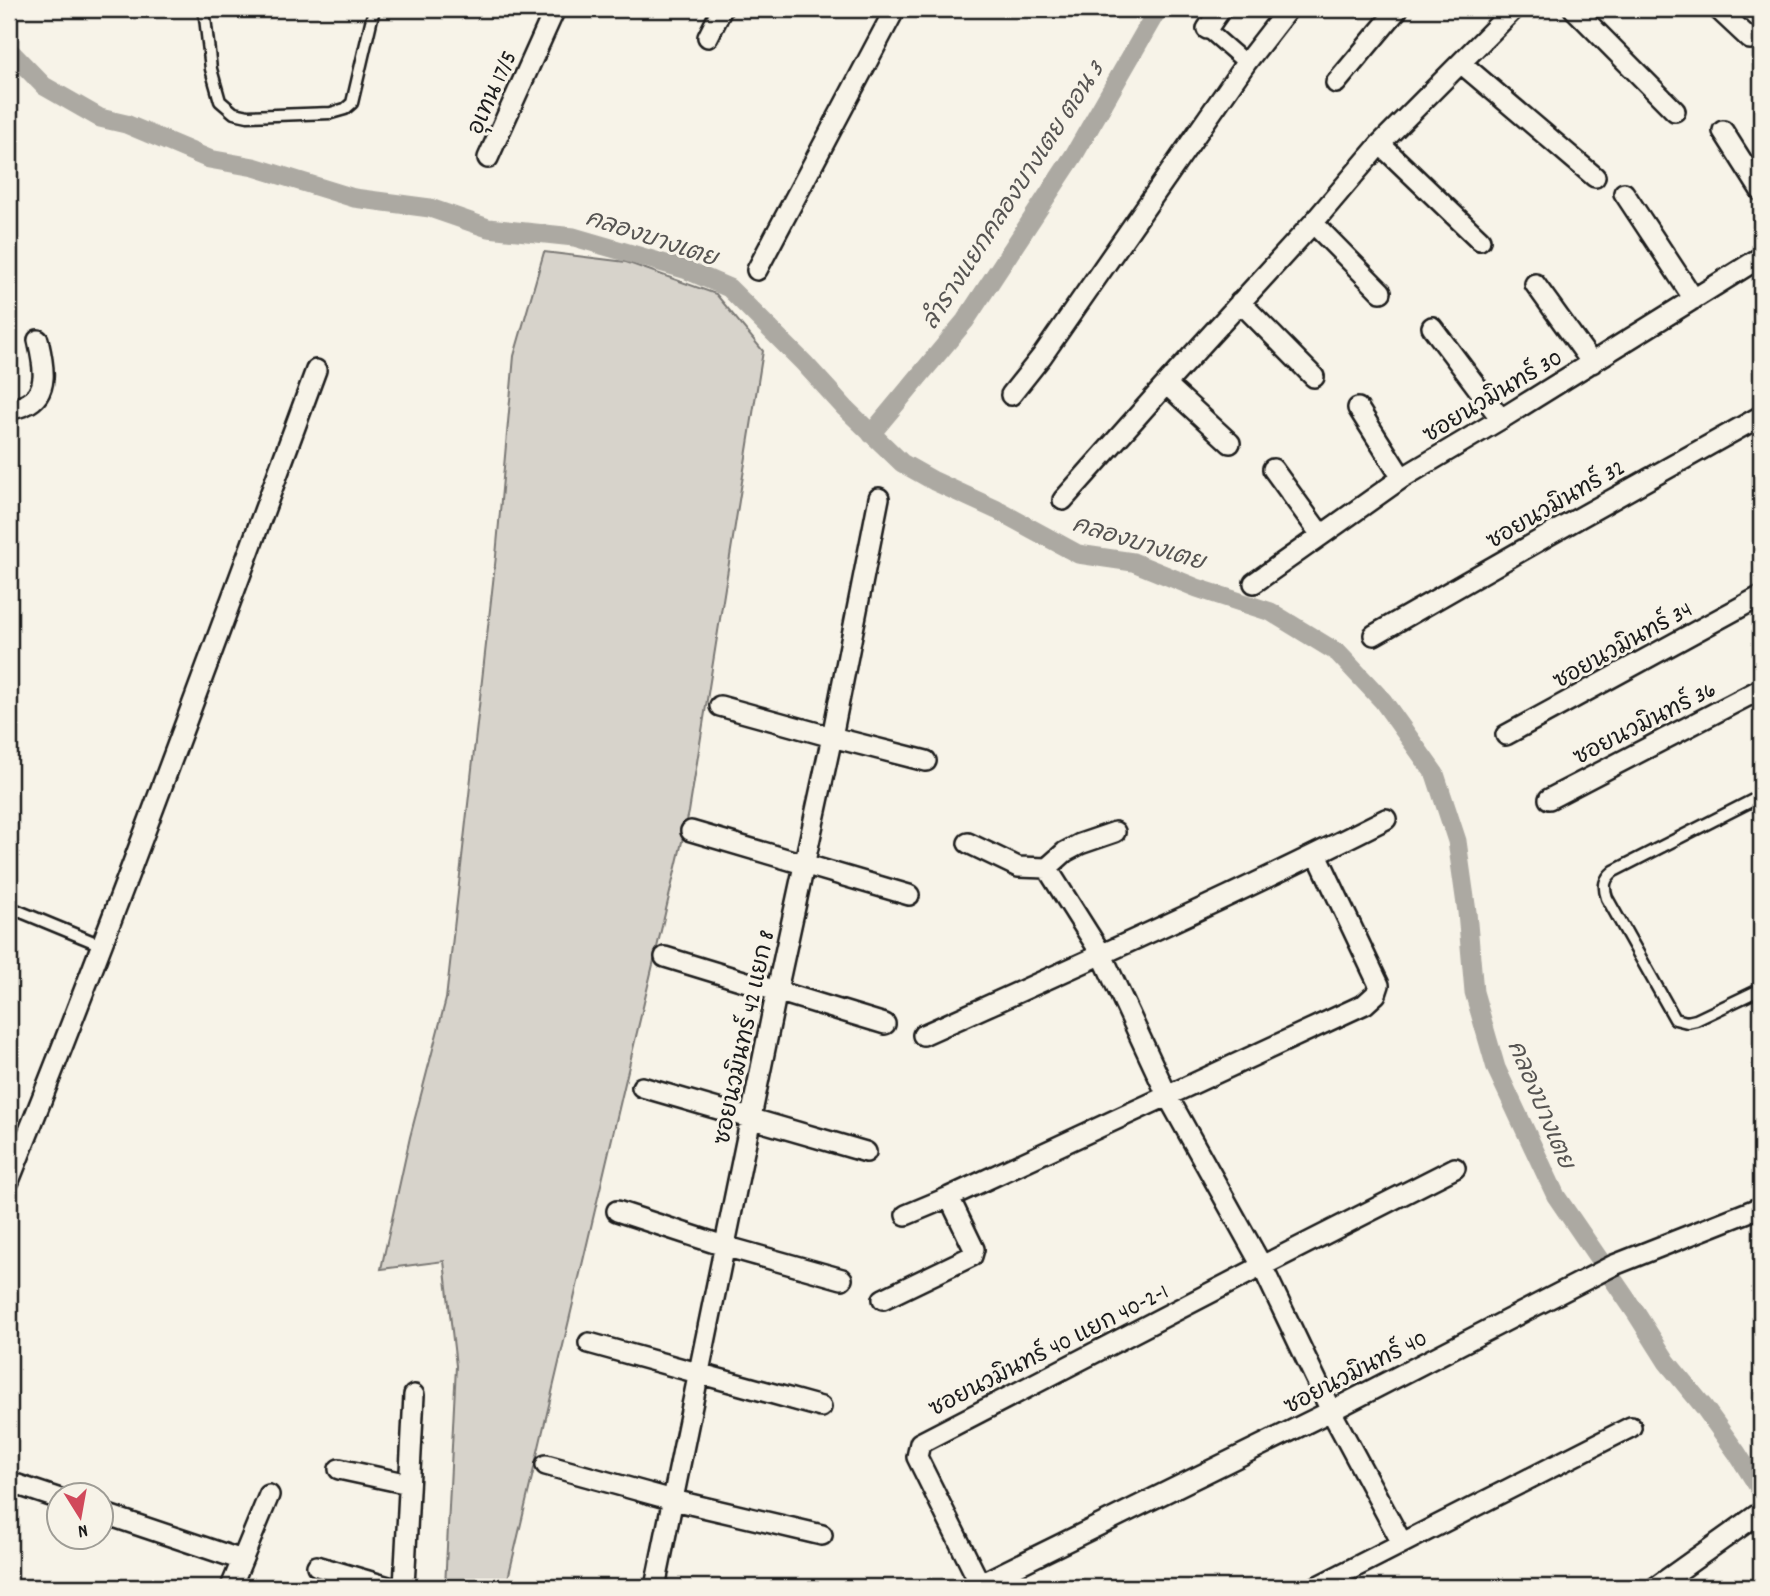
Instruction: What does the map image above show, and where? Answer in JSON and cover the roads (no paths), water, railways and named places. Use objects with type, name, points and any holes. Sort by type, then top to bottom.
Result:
[{"type":"street","name":"อุเทน 17/5","points":[[488,158],[555,9]]},
{"type":"street","points":[[708,37],[722,9]]},
{"type":"street","points":[[757,270],[895,9]]},
{"type":"street","points":[[1221,9],[1207,29],[1246,63]]},
{"type":"street","points":[[1011,394],[1042,356],[1246,63],[1288,9]]},
{"type":"street","points":[[1336,83],[1398,9]]},
{"type":"street","points":[[1063,500],[1313,223],[1380,144],[1514,9]]},
{"type":"street","points":[[1574,9],[1675,111]]},
{"type":"street","points":[[1718,9],[1750,39]]},
{"type":"street","points":[[1461,63],[1595,177]]},
{"type":"street","points":[[1723,131],[1761,191]]},
{"type":"street","points":[[1380,144],[1480,240]]},
{"type":"street","points":[[1624,193],[1694,299]]},
{"type":"street","points":[[1313,223],[1381,292]]},
{"type":"street","name":"ซอยนวมินทร์ 30","points":[[1254,583],[1402,478],[1761,257]]},
{"type":"street","points":[[1535,284],[1592,363]]},
{"type":"street","points":[[1240,302],[1314,377]]},
{"type":"street","points":[[1432,327],[1501,419]]},
{"type":"street","points":[[9,408],[34,401],[41,390],[44,368],[38,340]]},
{"type":"street","points":[[9,1181],[191,708],[316,370]]},
{"type":"street","points":[[1166,384],[1230,443]]},
{"type":"street","points":[[1358,408],[1402,478]]},
{"type":"street","name":"ซอยนวมินทร์ 32","points":[[1374,635],[1761,416]]},
{"type":"street","points":[[1273,469],[1321,535]]},
{"type":"street","name":"ซอยนวมินทร์ 42 แยก 8","points":[[655,1587],[777,990],[832,737],[879,498]]},
{"type":"street","name":"ซอยนวมินทร์ 34","points":[[1506,735],[1761,596]]},
{"type":"street","name":"ซอยนวมินทร์ 36","points":[[1549,799],[1761,690]]},
{"type":"street","points":[[720,706],[926,761]]},
{"type":"street","points":[[923,1035],[1102,955],[1386,819]]},
{"type":"street","points":[[691,831],[909,895]]},
{"type":"street","points":[[968,843],[1018,867],[1047,868],[1065,852],[1080,844],[1115,832]]},
{"type":"street","points":[[906,1215],[1365,1004],[1376,994],[1379,985],[1317,854]]},
{"type":"street","points":[[1047,868],[1102,955],[1167,1095],[1262,1266],[1331,1411],[1402,1543]]},
{"type":"street","points":[[665,957],[885,1024]]},
{"type":"street","points":[[642,1087],[866,1152]]},
{"type":"street","points":[[1262,1266],[1455,1168]]},
{"type":"street","points":[[883,1299],[972,1256],[974,1249],[949,1197]]},
{"type":"street","name":"ซอยนวมินทร์ 40","points":[[977,1586],[1331,1411],[1614,1265],[1761,1207]]},
{"type":"street","points":[[617,1211],[724,1246],[842,1279]]},
{"type":"street","name":"ซอยนวมินทร์ 40 แยก 40-2-1","points":[[977,1586],[917,1457],[920,1443],[1262,1266]]},
{"type":"street","points":[[589,1343],[821,1406]]},
{"type":"street","points":[[404,1587],[414,1395]]},
{"type":"street","points":[[1316,1587],[1631,1427]]},
{"type":"street","points":[[546,1465],[673,1500],[822,1535]]},
{"type":"street","points":[[339,1469],[409,1484]]},
{"type":"street","points":[[9,1482],[46,1494]]},
{"type":"street","points":[[231,1587],[269,1495]]},
{"type":"street","points":[[1656,1587],[1757,1515]]},
{"type":"street","points":[[116,1518],[242,1560]]},
{"type":"street","points":[[317,1566],[389,1587]]},
{"type":"lane","points":[[204,9],[211,69],[220,101],[234,113],[248,116],[331,113],[345,109],[352,103],[374,9]]},
{"type":"lane","points":[[1761,796],[1614,871],[1604,887],[1607,898],[1675,1019],[1687,1022],[1696,1020],[1761,989]]},
{"type":"lane","points":[[9,908],[101,945]]},
{"type":"waterway","name":"ลำรางแยกคลองบางเตย ตอน 3","points":[[871,434],[965,321],[1074,155],[1158,9]]},
{"type":"waterway","name":"คลองบางเตย","points":[[9,50],[44,86],[100,118],[126,124],[209,159],[254,167],[354,198],[430,208],[488,228],[574,237],[687,270],[729,288],[902,463],[1078,554],[1133,562],[1197,588],[1271,612],[1338,653],[1383,701],[1435,774],[1457,841],[1474,992],[1496,1068],[1556,1196],[1667,1362],[1704,1407],[1761,1491]]}]
